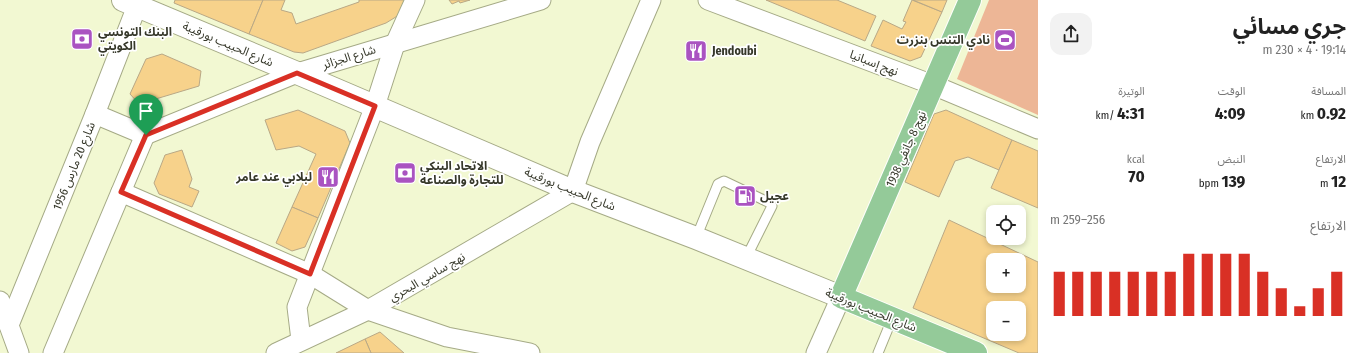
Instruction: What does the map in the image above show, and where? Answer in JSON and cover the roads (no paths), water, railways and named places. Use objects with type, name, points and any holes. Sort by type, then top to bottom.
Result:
[{"type":"main road","name":"نهج 8 جانفي 1938","points":[[841,297],[970,0]]},
{"type":"main road","name":"شارع الحبيب بورقيبة","points":[[130,3],[375,106],[573,192],[696,238],[976,353]]},
{"type":"street","points":[[301,340],[297,308],[375,106],[395,44],[415,0]]},
{"type":"street","name":"شارع الجزائر","points":[[146,135],[297,73],[541,0]]},
{"type":"street","points":[[573,192],[590,142],[652,0]]},
{"type":"street","name":"نهج إسبانيا","points":[[708,0],[933,85],[1038,129]]},
{"type":"street","name":"شارع 20 مارس 1956","points":[[9,325],[95,114],[130,3]]},
{"type":"street","points":[[53,353],[146,135],[95,114]]},
{"type":"street","points":[[121,192],[310,274],[368,310],[447,337],[530,353]]},
{"type":"street","name":"نهج ساسي البحري","points":[[276,353],[368,310],[573,192]]},
{"type":"street","points":[[816,353],[841,297]]},
{"type":"street","points":[[0,301],[19,353]]},
{"type":"lane","points":[[696,238],[718,184],[724,181],[770,203],[772,206],[746,259]]},
{"type":"lane","points":[[878,353],[892,318]]},
{"type":"place","name":"البنك التونسي الكويتي","points":[[82,39]]},
{"type":"place","name":"نادي التنس بنزرت","points":[[1005,40]]},
{"type":"place","name":"Jendoubi","points":[[696,51]]},
{"type":"place","name":"الاتحاد البنكي للتجارة والصناعة","points":[[405,173]]},
{"type":"place","name":"لبلابي عند عامر","points":[[328,177]]},
{"type":"place","name":"عجيل","points":[[745,196]]}]
